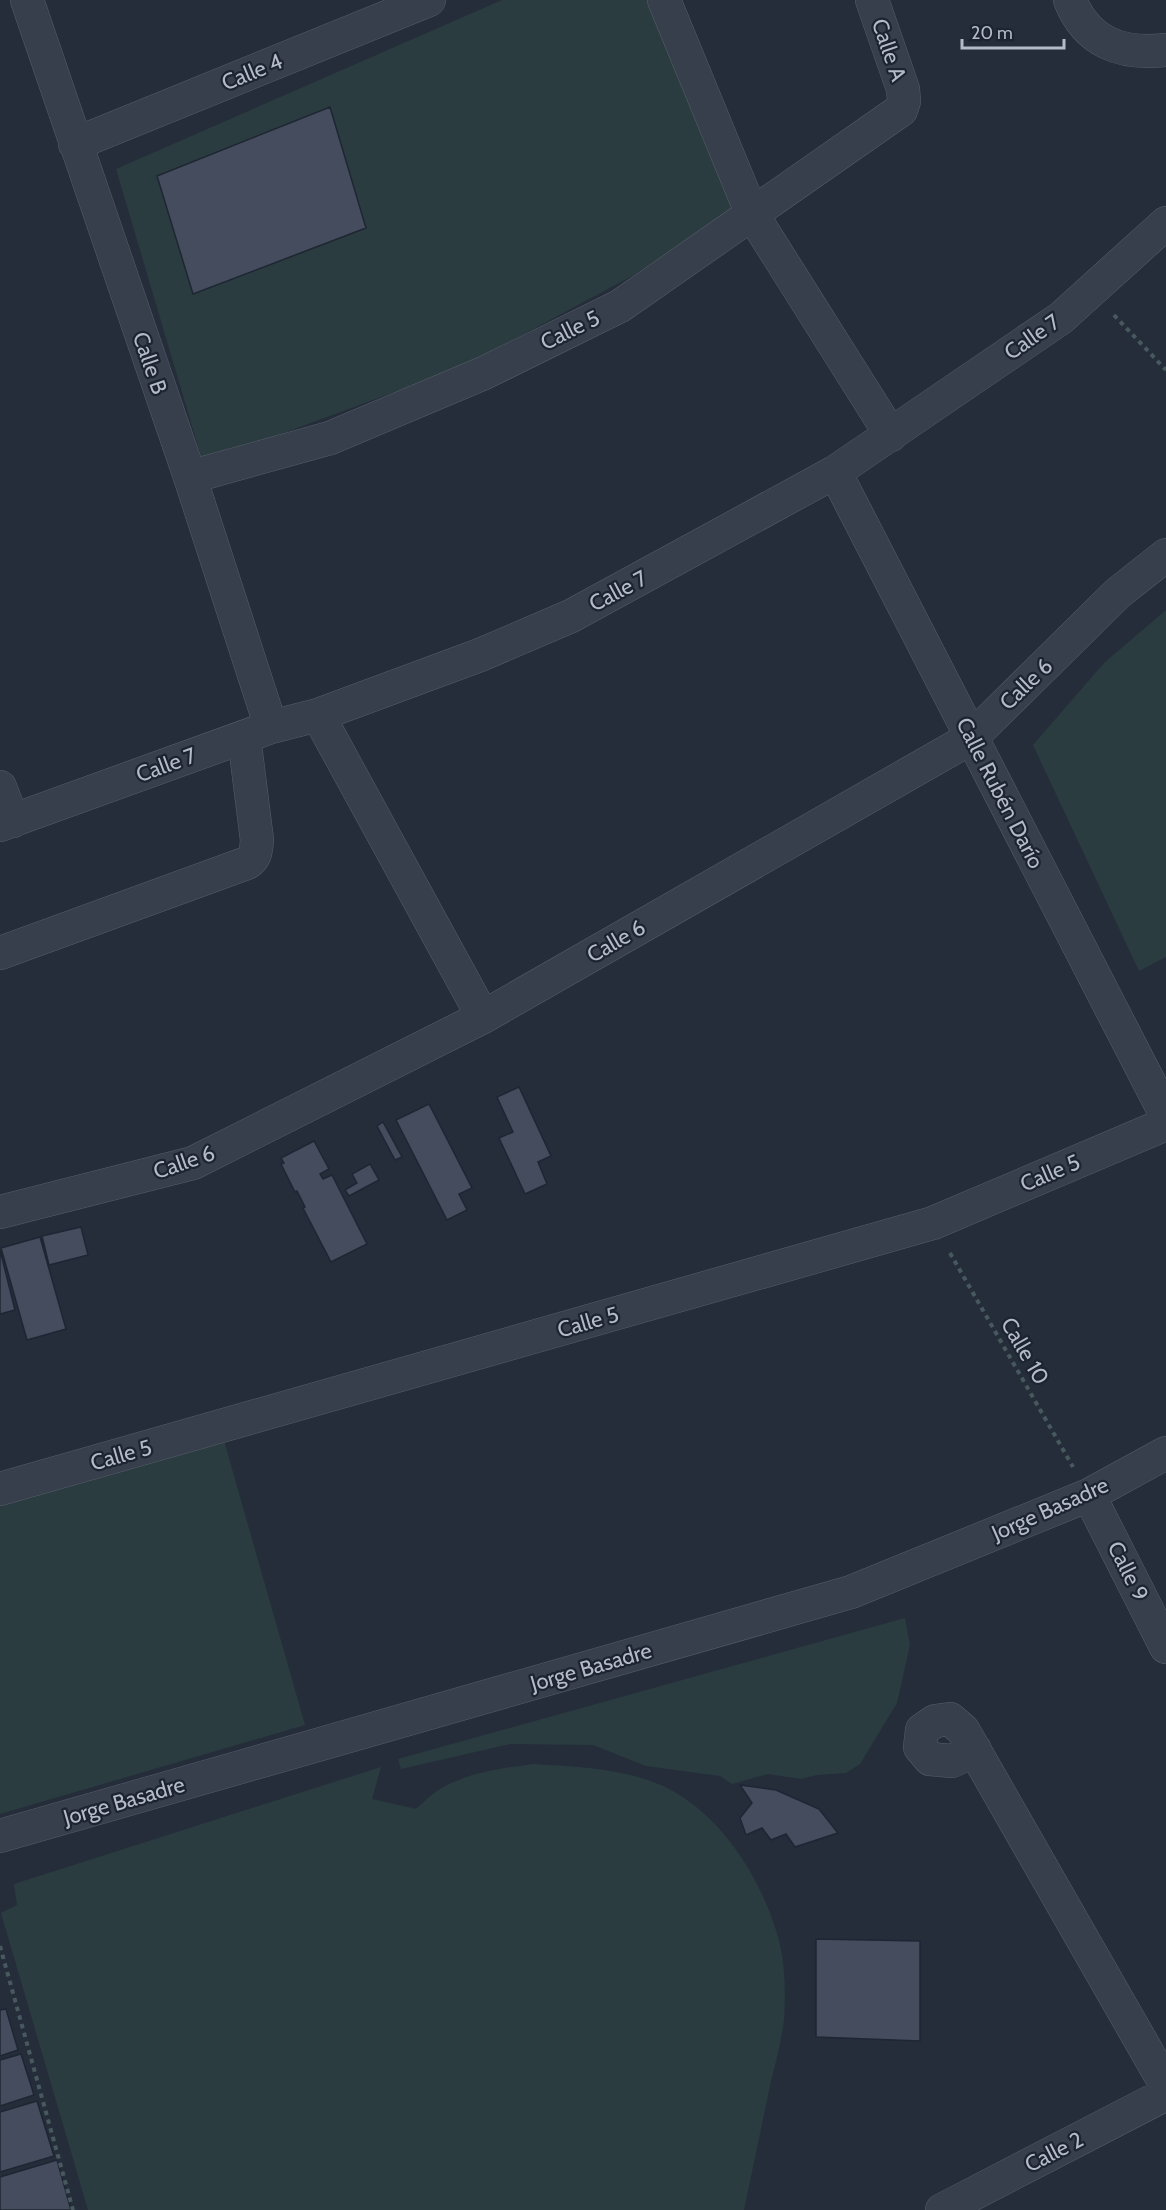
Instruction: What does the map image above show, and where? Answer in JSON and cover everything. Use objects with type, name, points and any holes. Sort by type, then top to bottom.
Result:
[{"type":"street","name":"Calle B","points":[[0,953],[247,863],[256,853],[257,840],[257,732],[190,477],[27,0]]},
{"type":"street","name":"Calle 4","points":[[75,144],[429,0]]},
{"type":"street","points":[[664,0],[752,214],[891,435]]},
{"type":"street","name":"Calle A","points":[[872,0],[903,89],[904,101]]},
{"type":"street","points":[[1070,0],[1075,13],[1092,34],[1118,48],[1147,52],[1166,50]]},
{"type":"street","name":"Calle 5","points":[[190,477],[330,438],[484,373],[620,306],[901,110],[904,101]]},
{"type":"street","name":"Calle 7","points":[[6,823],[257,732],[318,714],[480,655],[571,616],[835,472],[1061,318],[1166,223]]},
{"type":"street","name":"Calle Rubén Darío","points":[[835,472],[1166,1115]]},
{"type":"street","name":"Calle 6","points":[[0,1212],[193,1163],[483,1017],[971,738],[1118,593],[1166,555]]},
{"type":"street","points":[[318,714],[483,1017]]},
{"type":"street","points":[[0,787],[6,823]]},
{"type":"street","name":"Calle 5","points":[[0,1489],[933,1223],[1166,1124]]},
{"type":"street","name":"Jorge Basadre","points":[[0,1836],[851,1592],[1089,1495],[1166,1453]]},
{"type":"street","name":"Calle 9","points":[[1089,1495],[1166,1647]]},
{"type":"street","points":[[975,1750],[1166,2085]]},
{"type":"street","name":"Calle 2","points":[[942,2210],[1166,2094]]},
{"type":"path","points":[[1091,290],[1166,370]]},
{"type":"path","name":"Calle 10","points":[[933,1223],[1089,1495]]},
{"type":"path","points":[[0,1946],[73,2210]]},
{"type":"shaded area","points":[[502,0],[653,0],[739,206],[632,276],[462,367],[203,463],[116,169]]},
{"type":"shaded area","points":[[1166,610],[1166,957],[1139,971],[1033,745],[1104,663]]},
{"type":"shaded area","points":[[223,1437],[305,1725],[0,1814],[0,1505]]},
{"type":"shaded area","points":[[905,1618],[910,1645],[897,1703],[860,1764],[846,1773],[817,1775],[801,1779],[768,1774],[732,1784],[720,1776],[646,1766],[593,1745],[510,1744],[401,1769],[398,1759]]},
{"type":"shaded area","points":[[534,1764],[619,1772],[667,1788],[687,1800],[722,1832],[737,1851],[762,1893],[778,1937],[782,1957],[785,2009],[744,2210],[88,2210],[1,1913],[17,1905],[14,1884],[381,1767],[372,1799],[416,1809],[438,1790],[464,1778]]},
{"type":"building","points":[[330,107],[366,228],[193,294],[157,176]]},
{"type":"building","points":[[519,1087],[551,1156],[538,1162],[547,1184],[525,1194],[499,1138],[513,1132],[497,1097]]},
{"type":"building","points":[[429,1104],[472,1188],[459,1194],[467,1210],[447,1220],[396,1120]]},
{"type":"building","points":[[383,1122],[402,1157],[395,1160],[377,1126]]},
{"type":"building","points":[[314,1141],[329,1169],[320,1174],[323,1179],[332,1175],[367,1244],[331,1262],[303,1208],[305,1207],[297,1191],[295,1192],[281,1164],[284,1163],[281,1158]]},
{"type":"building","points":[[370,1164],[379,1180],[349,1196],[345,1190],[357,1183],[352,1174]]},
{"type":"building","points":[[81,1227],[88,1255],[49,1265],[42,1236]]},
{"type":"building","points":[[40,1237],[66,1329],[27,1340],[1,1248]]},
{"type":"building","points":[[0,1250],[15,1310],[0,1314]]},
{"type":"building","points":[[740,1785],[776,1790],[819,1809],[838,1833],[795,1847],[786,1834],[771,1840],[762,1828],[746,1835],[740,1818],[752,1803]]},
{"type":"building","points":[[816,1939],[920,1941],[920,2041],[816,2037]]},
{"type":"building","points":[[6,2009],[18,2050],[0,2056],[0,2010]]},
{"type":"building","points":[[21,2054],[34,2095],[0,2106],[0,2060]]},
{"type":"building","points":[[37,2101],[54,2156],[0,2172],[0,2112]]},
{"type":"building","points":[[57,2160],[71,2210],[0,2210],[0,2177]]}]
